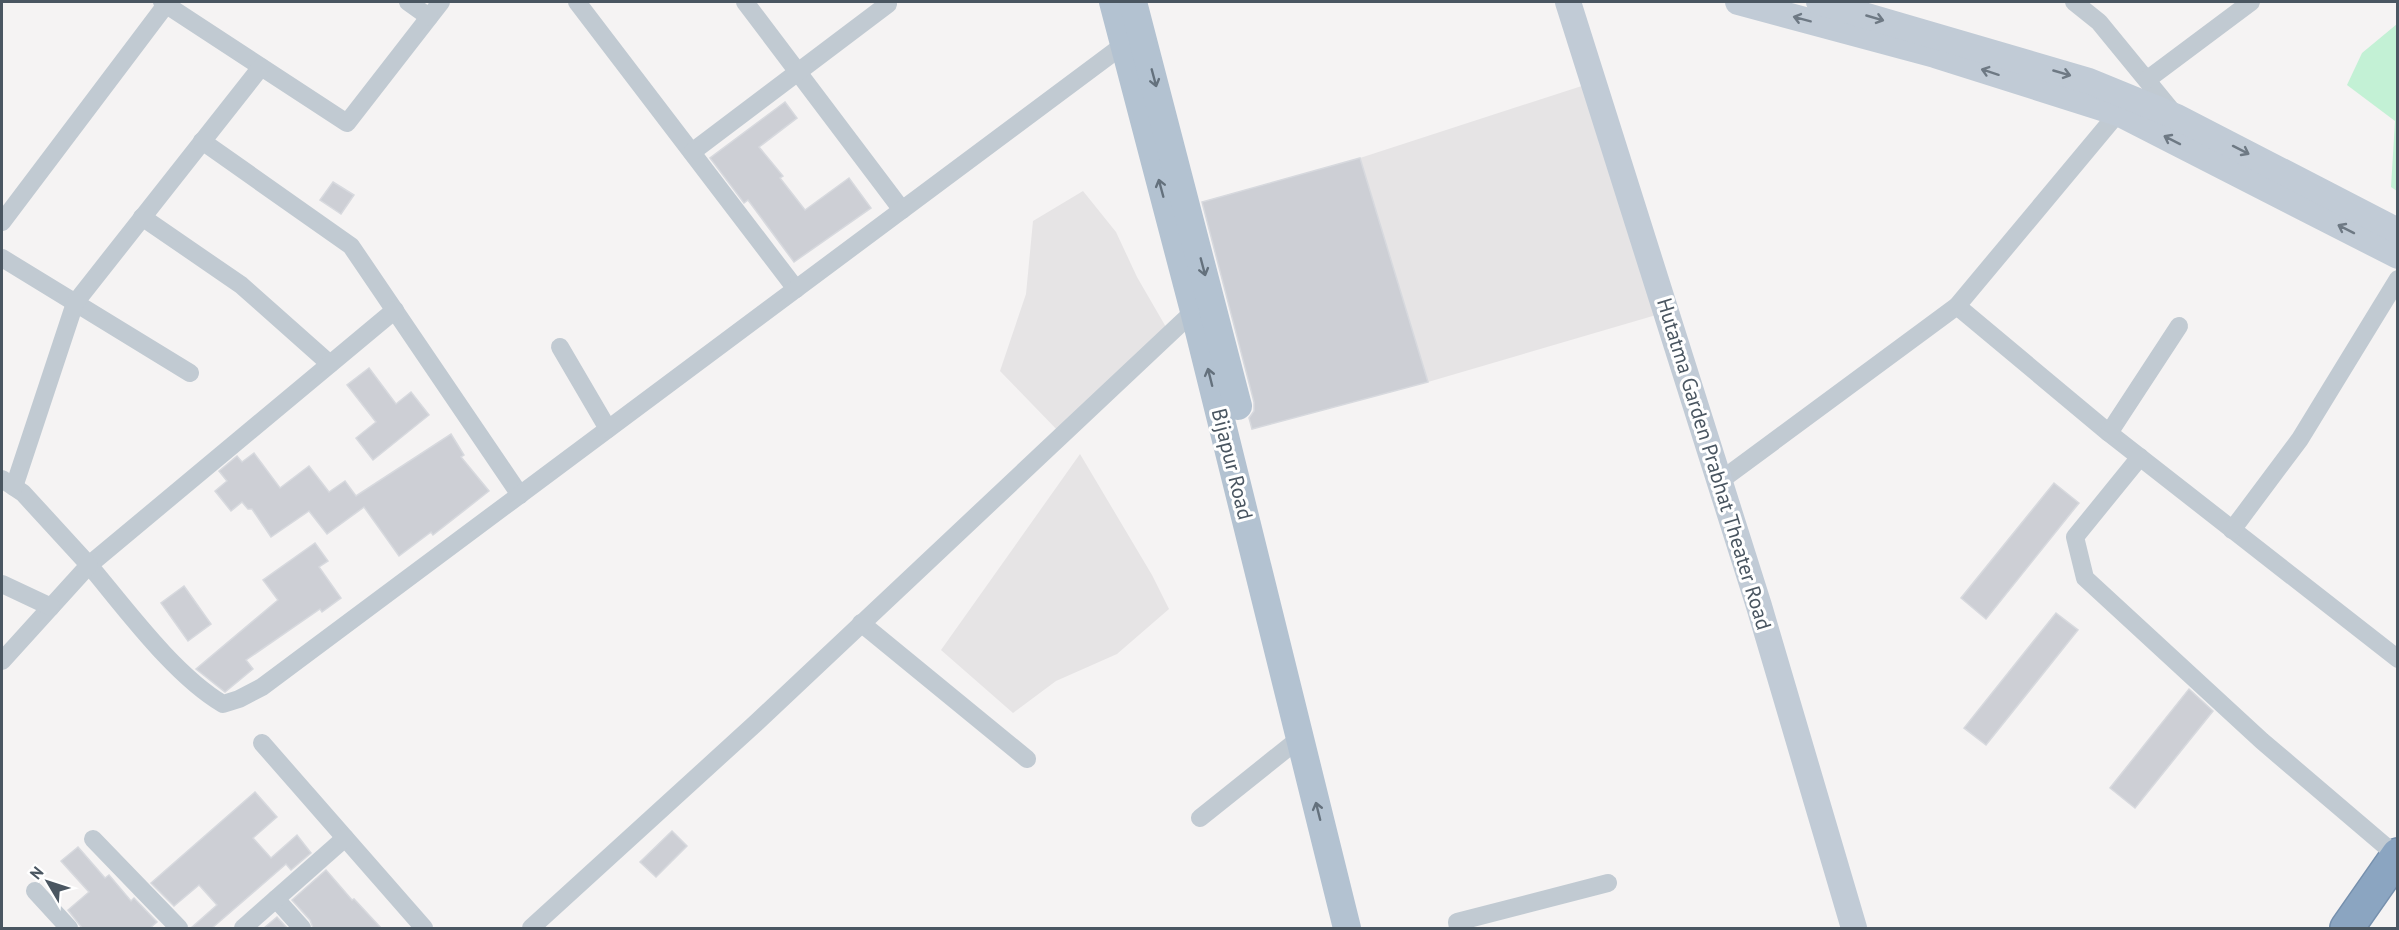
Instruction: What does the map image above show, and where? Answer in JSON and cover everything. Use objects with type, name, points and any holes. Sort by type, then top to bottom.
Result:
[{"type":"highway","points":[[2347,928],[2397,856]]},
{"type":"main road","name":"Bijapur Road","points":[[1113,2],[1132,39],[1204,309],[1300,738],[1347,928]]},
{"type":"main road","points":[[1132,39],[1133,2]]},
{"type":"main road","name":"Hutatma Garden Prabhat Theater Road","points":[[1568,2],[1759,606],[1854,928]]},
{"type":"main road","points":[[1738,2],[1935,55],[2118,112],[2397,256]]},
{"type":"main road","points":[[1819,2],[2089,81],[2176,117],[2397,231]]},
{"type":"main road","points":[[1204,309],[1366,928]]},
{"type":"street","points":[[2,222],[165,2],[347,123],[441,2]]},
{"type":"street","points":[[408,2],[429,17]]},
{"type":"street","points":[[578,2],[796,289]]},
{"type":"street","points":[[745,2],[902,210]]},
{"type":"street","points":[[2074,2],[2099,22],[2148,79],[2176,117]]},
{"type":"street","points":[[2148,79],[2251,2]]},
{"type":"street","points":[[692,152],[888,4]]},
{"type":"street","points":[[261,67],[75,303],[8,483],[23,493],[89,565],[172,662],[207,694],[223,704],[239,699],[262,687],[1132,39]]},
{"type":"street","points":[[1720,482],[1957,306],[2118,112]]},
{"type":"street","points":[[202,141],[351,246],[520,495]]},
{"type":"street","points":[[142,217],[241,285],[330,364]]},
{"type":"street","points":[[2,258],[189,373]]},
{"type":"street","points":[[2232,530],[2300,439],[2397,279]]},
{"type":"street","points":[[1957,306],[2140,458],[2397,659]]},
{"type":"street","points":[[531,928],[1204,309]]},
{"type":"street","points":[[2,661],[89,565],[395,310]]},
{"type":"street","points":[[2109,433],[2179,326]]},
{"type":"street","points":[[560,347],[608,429]]},
{"type":"street","points":[[2140,458],[2075,537],[2085,578],[2262,741],[2397,856]]},
{"type":"street","points":[[2,584],[51,607]]},
{"type":"street","points":[[861,623],[1027,759]]},
{"type":"street","points":[[1200,818],[1300,738]]},
{"type":"street","points":[[262,743],[423,928]]},
{"type":"street","points":[[243,928],[345,838]]},
{"type":"street","points":[[93,839],[179,928]]},
{"type":"street","points":[[1458,928],[1457,922],[1608,884]]},
{"type":"street","points":[[35,891],[69,928]]},
{"type":"street","points":[[276,899],[302,928]]},
{"type":"shaded area","points":[[1591,83],[1663,313],[1428,382],[1360,158]]},
{"type":"shaded area","points":[[1083,191],[1116,232],[1137,277],[1170,334],[1062,435],[1000,371],[1026,294],[1033,221]]},
{"type":"shaded area","points":[[1080,454],[1152,575],[1169,609],[1117,654],[1056,681],[1013,713],[941,650]]},
{"type":"green space","points":[[2397,24],[2397,191],[2391,187],[2395,121],[2347,85],[2362,53]]},
{"type":"building","points":[[785,102],[797,118],[759,147],[783,176],[780,178],[805,210],[849,178],[871,208],[794,262],[748,200],[744,203],[710,158]]},
{"type":"building","points":[[1360,158],[1428,382],[1252,429],[1249,418],[1254,411],[1254,402],[1202,202]]},
{"type":"building","points":[[333,182],[354,195],[341,214],[320,200]]},
{"type":"building","points":[[369,368],[396,404],[411,392],[429,415],[373,460],[356,438],[376,422],[347,385]]},
{"type":"building","points":[[451,434],[464,455],[461,457],[489,491],[433,535],[431,532],[399,556],[364,507],[327,534],[309,511],[271,537],[252,509],[248,509],[242,502],[231,511],[215,491],[227,481],[219,471],[237,456],[242,462],[254,453],[280,488],[309,466],[329,492],[345,481],[356,496]]},
{"type":"building","points":[[2054,483],[2079,503],[1986,619],[1961,598]]},
{"type":"building","points":[[315,543],[328,561],[319,567],[341,598],[322,612],[320,609],[246,660],[253,669],[225,692],[196,669],[278,600],[263,580]]},
{"type":"building","points":[[184,586],[211,624],[188,641],[161,603]]},
{"type":"building","points":[[2056,613],[2078,630],[1986,745],[1964,728]]},
{"type":"building","points":[[2189,689],[2213,711],[2135,808],[2110,788]]},
{"type":"building","points":[[255,792],[277,817],[253,838],[271,858],[297,835],[311,853],[291,870],[286,864],[212,928],[191,928],[217,905],[199,885],[174,906],[151,883]]},
{"type":"building","points":[[672,831],[687,846],[656,877],[640,862]]},
{"type":"building","points":[[78,847],[105,878],[109,875],[131,901],[134,898],[157,922],[150,928],[82,928],[68,910],[89,892],[61,861]]},
{"type":"building","points":[[326,870],[381,928],[313,928],[310,920],[292,900]]},
{"type":"building","points":[[277,917],[287,928],[264,928]]}]
